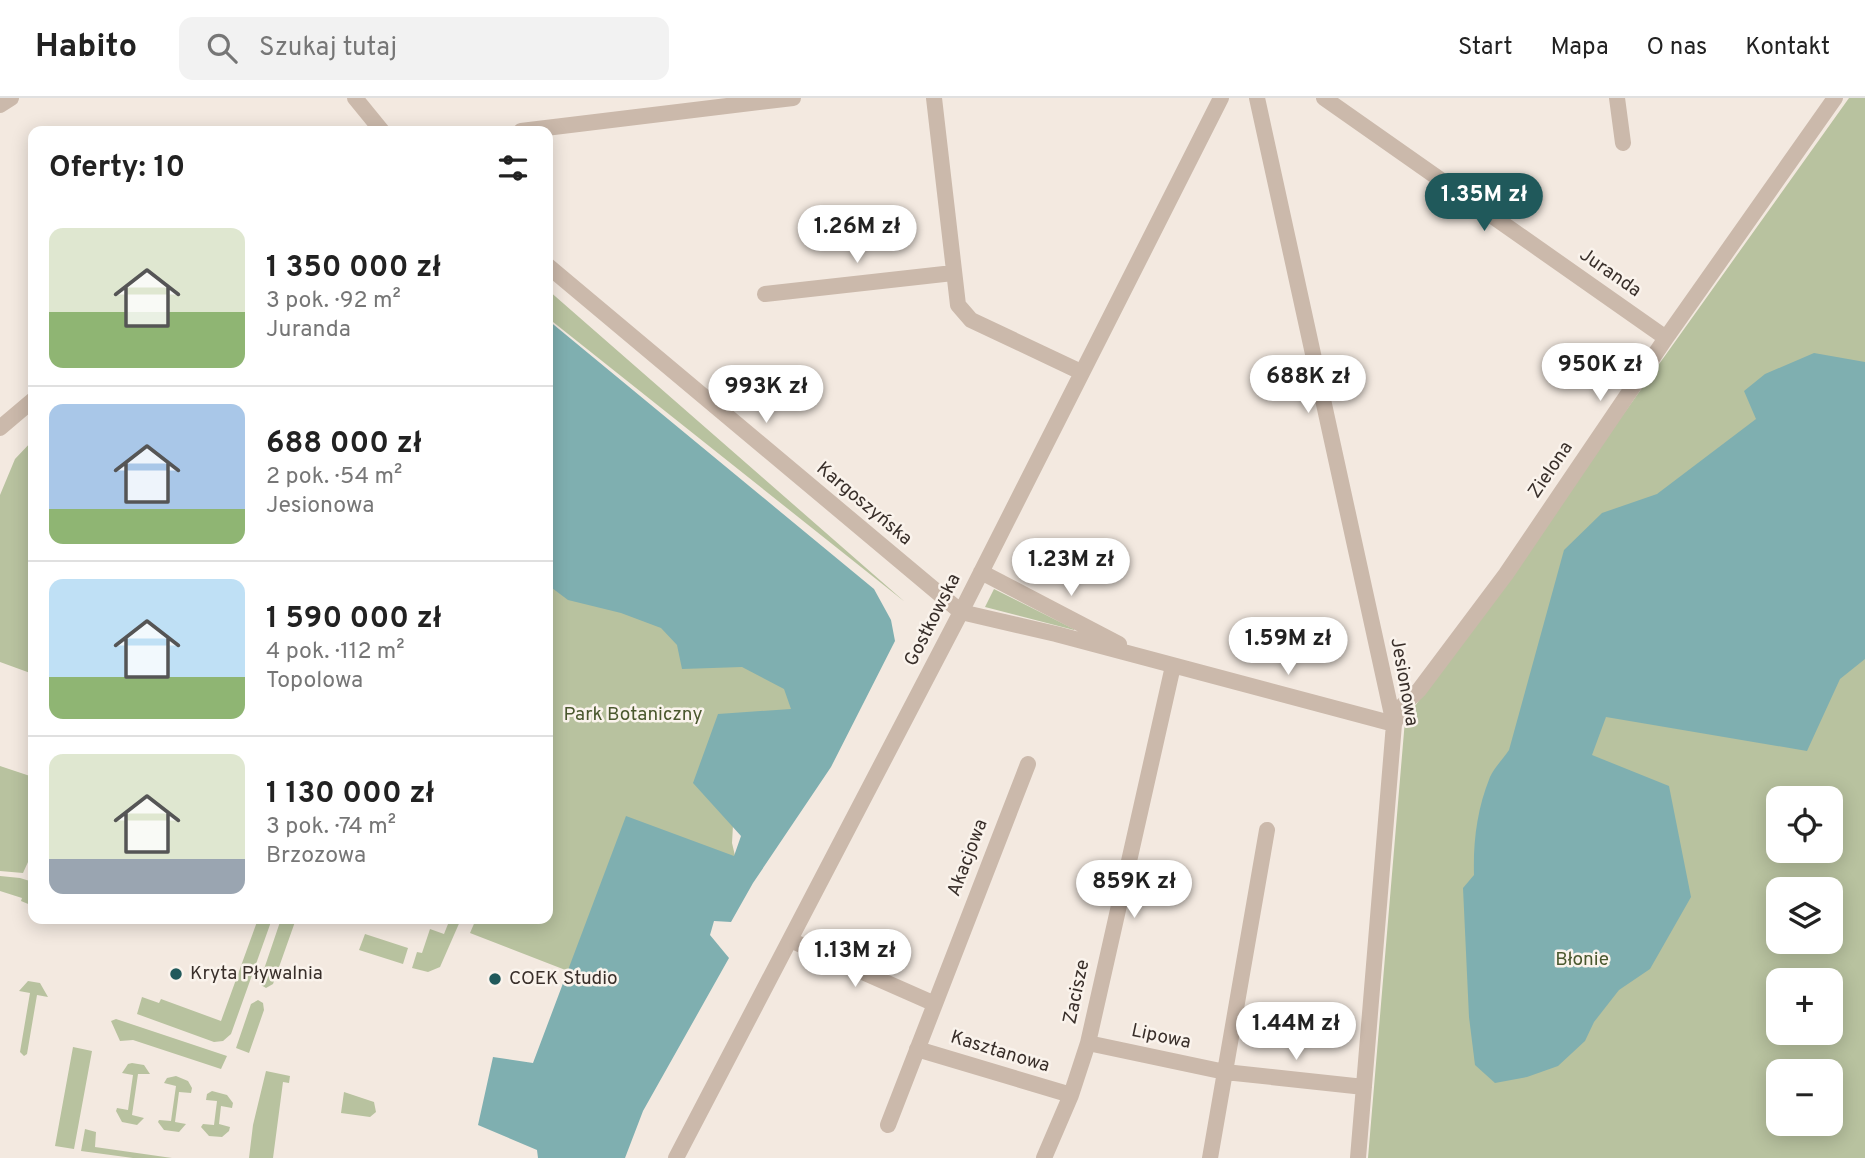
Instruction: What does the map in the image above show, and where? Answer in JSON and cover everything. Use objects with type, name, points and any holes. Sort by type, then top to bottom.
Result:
[{"type":"street","points":[[0,105],[11,98]]},
{"type":"street","points":[[355,98],[378,126]]},
{"type":"street","points":[[553,127],[793,98]]},
{"type":"street","points":[[934,98],[958,305],[971,320],[1081,372]]},
{"type":"street","name":"Gostkowska","points":[[676,1158],[961,612],[1221,98]]},
{"type":"street","name":"Jesionowa","points":[[1257,98],[1394,724],[1358,1158]]},
{"type":"street","name":"Juranda","points":[[1324,98],[1666,338]]},
{"type":"street","points":[[1617,98],[1623,143]]},
{"type":"street","name":"Zielona","points":[[1394,724],[1402,706],[1419,690],[1506,574],[1666,338],[1835,98]]},
{"type":"street","name":"Kargoszyńska","points":[[553,270],[961,612]]},
{"type":"street","points":[[765,294],[953,273]]},
{"type":"street","points":[[0,428],[28,404]]},
{"type":"street","points":[[981,572],[1143,657]]},
{"type":"street","points":[[961,612],[1394,724]]},
{"type":"street","name":"Zacisze","points":[[1044,1158],[1072,1095],[1088,1043],[1173,666]]},
{"type":"street","name":"Akacjowa","points":[[888,1125],[1028,764]]},
{"type":"street","points":[[1210,1158],[1267,830]]},
{"type":"street","points":[[790,940],[934,1003]]},
{"type":"street","name":"Lipowa","points":[[1088,1043],[1225,1072],[1364,1087]]},
{"type":"street","name":"Kasztanowa","points":[[917,1049],[1072,1095]]},
{"type":"green space","name":"Błonie","points":[[1849,98],[1865,98],[1865,1158],[1368,1158],[1405,720]]},
{"type":"green space","points":[[553,294],[905,602],[553,322]]},
{"type":"green space","points":[[28,445],[28,672],[0,662],[0,495],[15,459]]},
{"type":"green space","name":"Park Botaniczny","points":[[553,576],[740,656],[790,686],[794,714],[733,825],[732,843],[736,860],[586,978],[470,933],[474,924],[553,924]]},
{"type":"green space","points":[[994,589],[1074,629],[1074,630],[985,607]]},
{"type":"green space","points":[[0,766],[28,775],[28,862],[23,873],[0,871]]},
{"type":"green space","points":[[0,876],[28,880],[28,904],[21,901],[22,898],[0,891]]},
{"type":"green space","points":[[256,924],[270,924],[231,1034],[223,1041],[214,1042],[137,1014],[142,997],[159,1003],[161,999],[221,1021]]},
{"type":"green space","points":[[279,924],[294,924],[273,984],[266,988],[261,985]]},
{"type":"green space","points":[[448,924],[459,924],[440,967],[428,972],[412,968],[417,952],[422,953],[430,929],[444,934]]},
{"type":"green space","points":[[365,934],[408,948],[403,964],[359,950]]},
{"type":"green space","points":[[28,981],[40,983],[48,997],[37,995],[27,1054],[24,1056],[20,1052],[30,993],[19,991]]},
{"type":"green space","points":[[258,1000],[263,1003],[264,1010],[249,1053],[236,1048],[251,1004]]},
{"type":"green space","points":[[116,1019],[227,1056],[221,1069],[133,1040],[120,1041],[111,1021]]},
{"type":"green space","points":[[73,1047],[92,1051],[74,1149],[55,1146]]},
{"type":"green space","points":[[128,1064],[144,1065],[150,1074],[138,1074],[132,1115],[144,1118],[137,1125],[122,1122],[116,1111],[117,1108],[128,1110],[133,1075],[122,1073]]},
{"type":"green space","points":[[266,1071],[290,1076],[289,1083],[283,1082],[273,1158],[249,1158],[253,1125]]},
{"type":"green space","points":[[176,1076],[188,1081],[192,1088],[191,1093],[179,1092],[175,1122],[186,1124],[179,1132],[164,1130],[158,1122],[171,1121],[176,1086],[164,1083],[167,1078]]},
{"type":"green space","points":[[212,1091],[227,1095],[233,1103],[232,1108],[221,1106],[219,1124],[230,1127],[222,1137],[209,1136],[201,1127],[203,1124],[214,1125],[217,1101],[206,1100],[207,1094]]},
{"type":"green space","points":[[344,1092],[374,1102],[376,1112],[370,1117],[341,1113]]},
{"type":"green space","points":[[85,1129],[96,1132],[95,1147],[172,1158],[133,1158],[81,1151]]},
{"type":"water","points":[[553,324],[874,589],[891,620],[895,641],[831,767],[753,883],[731,922],[714,921],[710,935],[729,958],[643,1111],[625,1158],[538,1158],[537,1150],[478,1125],[493,1057],[533,1063],[626,816],[734,856],[741,836],[693,783],[718,714],[791,709],[784,689],[742,667],[682,669],[677,645],[661,628],[621,613],[568,600],[553,589]]},
{"type":"water","points":[[1814,353],[1865,362],[1865,659],[1840,679],[1807,751],[1606,717],[1592,755],[1669,786],[1691,897],[1650,969],[1619,990],[1594,1022],[1585,1041],[1558,1066],[1527,1077],[1495,1083],[1475,1065],[1469,1017],[1463,888],[1474,875],[1475,838],[1482,801],[1492,774],[1509,750],[1564,550],[1602,513],[1657,494],[1756,419],[1744,391],[1765,374]]},
{"type":"place","name":"Kryta Pływalnia","points":[[176,974]]},
{"type":"place","name":"COEK Studio","points":[[495,979]]}]
